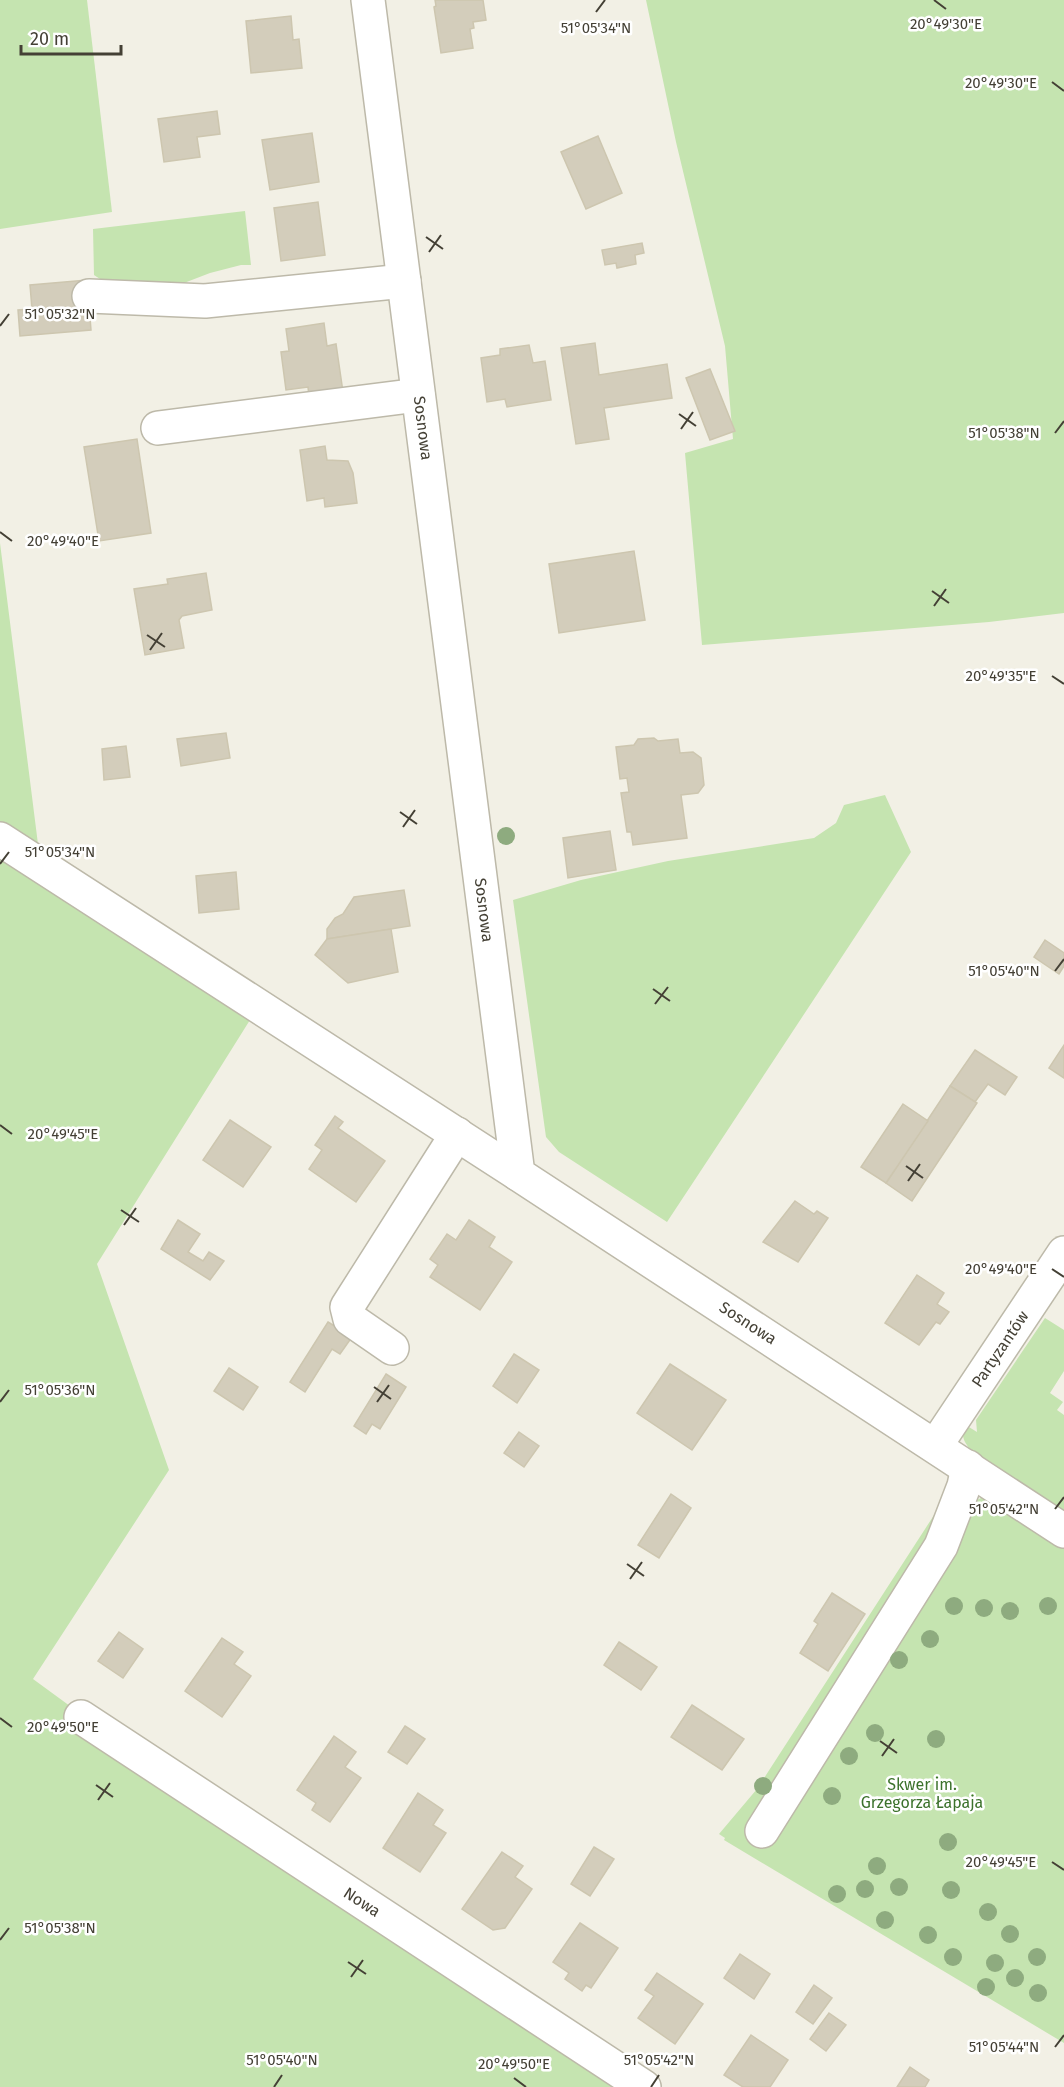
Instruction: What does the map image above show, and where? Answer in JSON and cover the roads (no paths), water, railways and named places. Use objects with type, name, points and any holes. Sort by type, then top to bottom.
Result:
[{"type":"street","name":"Sosnowa","points":[[368,0],[518,1174],[936,1445],[1064,1531]]},
{"type":"street","points":[[88,296],[205,301],[404,281]]},
{"type":"street","points":[[158,428],[418,395]]},
{"type":"street","points":[[0,839],[518,1174]]},
{"type":"street","points":[[393,1348],[350,1319],[347,1307],[457,1134]]},
{"type":"street","name":"Partyzantów","points":[[936,1445],[1064,1253]]},
{"type":"street","points":[[762,1831],[941,1545],[964,1486],[968,1467]]},
{"type":"street","name":"Nowa","points":[[81,1717],[644,2087]]},
{"type":"park label","name":"Skwer im. Grzegorza Łapaja","points":[[922,1793]]}]
